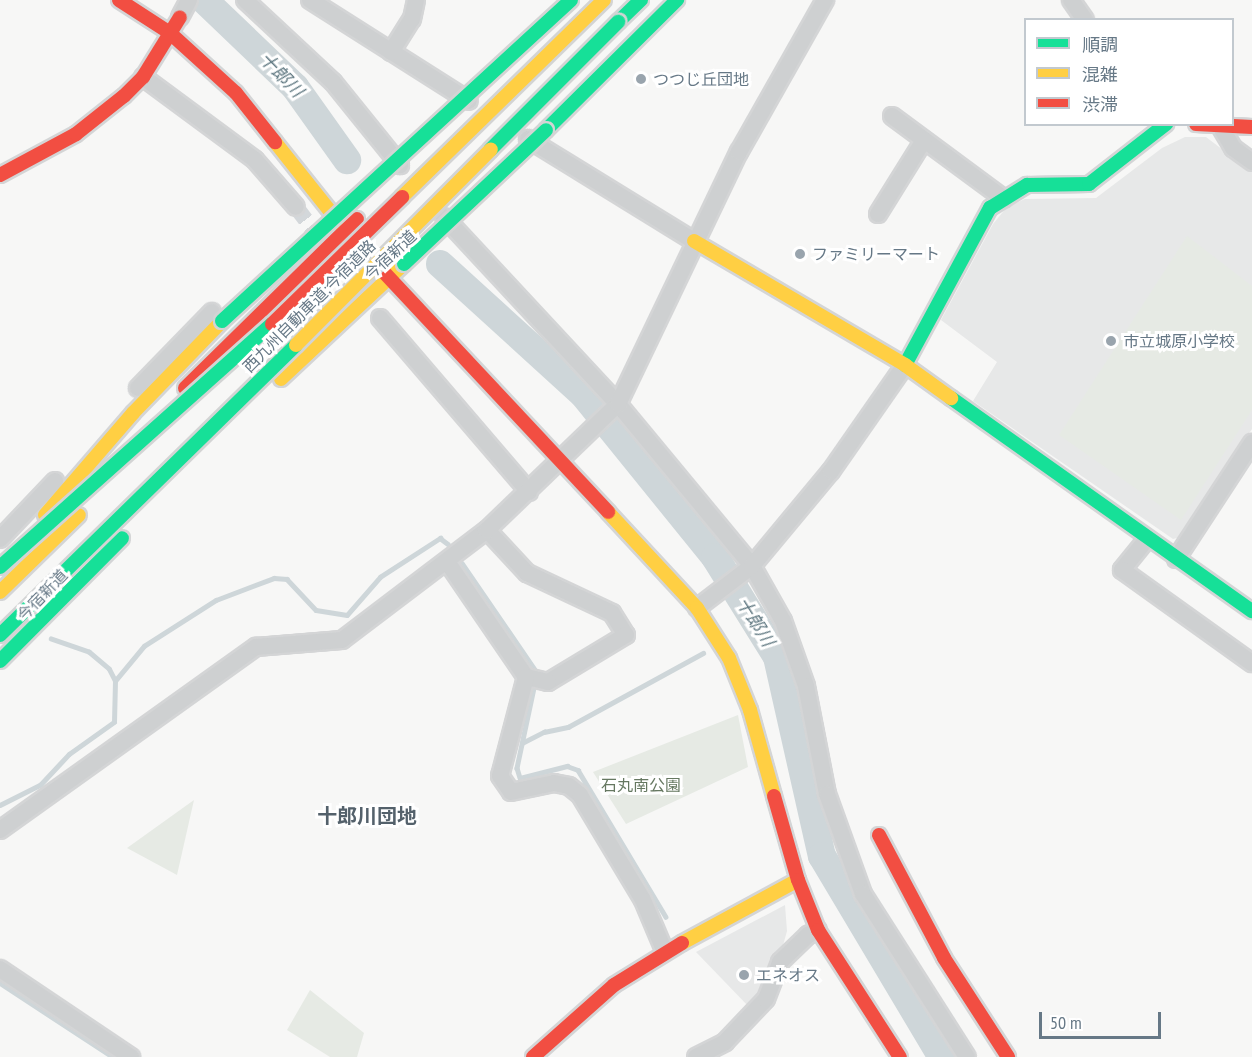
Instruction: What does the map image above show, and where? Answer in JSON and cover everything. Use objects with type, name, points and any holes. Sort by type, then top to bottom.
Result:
[{"type":"main road","points":[[119,0],[170,33],[236,93],[351,225],[390,279],[697,608],[729,658],[750,710],[798,880],[818,930],[898,1056]]},
{"type":"main road","points":[[0,567],[133,413],[222,321],[571,0]]},
{"type":"main road","points":[[0,585],[137,435],[584,0]]},
{"type":"main road","name":"西九州自動車道;今宿道路","points":[[0,592],[604,0]]},
{"type":"main road","name":"西九州自動車道;今宿道路","points":[[0,635],[150,491],[300,337],[641,0]]},
{"type":"main road","name":"今宿新道","points":[[0,661],[252,405],[390,279],[546,130],[677,0]]},
{"type":"main road","points":[[0,175],[76,134],[143,77],[180,17]]},
{"type":"main road","points":[[905,365],[990,208],[1027,185],[1089,184],[1163,126]]},
{"type":"main road","points":[[1220,126],[1252,127]]},
{"type":"main road","points":[[694,241],[905,365],[1147,539],[1252,611]]},
{"type":"main road","points":[[0,567],[225,370]]},
{"type":"main road","points":[[879,835],[944,958],[1008,1057]]},
{"type":"main road","points":[[532,1057],[614,985],[665,952],[798,880]]},
{"type":"street","points":[[180,17],[189,0]]},
{"type":"street","points":[[245,0],[333,82],[463,239],[616,406],[752,566],[783,621],[802,675],[827,794],[863,894],[967,1057]]},
{"type":"street","points":[[310,0],[694,241]]},
{"type":"street","points":[[391,52],[412,19],[416,0]]},
{"type":"street","points":[[0,830],[256,647],[342,640],[448,563],[487,530],[616,406],[694,241],[776,81],[825,0]]},
{"type":"street","points":[[1071,0],[1084,18]]},
{"type":"street","points":[[143,77],[255,160],[296,207]]},
{"type":"street","points":[[892,116],[1004,199]]},
{"type":"street","points":[[1220,126],[1233,147],[1252,162]]},
{"type":"street","points":[[878,214],[924,140]]},
{"type":"street","points":[[0,539],[176,344],[232,293],[273,259],[351,225]]},
{"type":"street","points":[[380,318],[529,492]]},
{"type":"street","points":[[697,608],[752,566],[831,471],[905,365]]},
{"type":"street","points":[[1176,559],[1252,443]]},
{"type":"street","points":[[448,563],[526,677],[548,682],[626,635],[612,613],[527,573],[487,530]]},
{"type":"street","points":[[1147,539],[1122,570],[1252,663]]},
{"type":"street","points":[[526,677],[500,776],[511,792],[554,783],[569,786],[580,795],[643,900],[665,952]]},
{"type":"street","points":[[696,1057],[725,1042],[766,999],[780,962],[808,935],[818,930]]},
{"type":"street","points":[[0,969],[131,1057]]},
{"type":"shaded area","name":"市立城原小学校","points":[[1185,137],[1206,137],[1252,172],[1252,429],[1181,537],[1173,539],[973,401],[997,362],[941,320],[993,224],[1007,207],[1025,199],[1096,198],[1162,148]]},
{"type":"shaded area","name":"エネオス","points":[[785,905],[787,931],[782,949],[761,998],[750,1008],[696,952]]},
{"type":"green space","points":[[1187,236],[1252,286],[1252,410],[1181,520],[1059,435]]},
{"type":"green space","name":"石丸南公園","points":[[738,715],[748,767],[626,824],[593,772]]},
{"type":"green space","points":[[194,800],[177,875],[127,848]]},
{"type":"green space","points":[[310,990],[364,1033],[357,1057],[330,1057],[287,1030]]},
{"type":"waterway","name":"十郎川","points":[[204,0],[295,87],[347,160]]},
{"type":"waterway","name":"十郎川","points":[[440,264],[583,394],[715,557],[777,657],[822,856],[942,1057]]},
{"type":"waterway","points":[[115,681],[144,646],[216,600],[274,578],[287,579],[316,610],[347,615],[380,577],[440,538],[448,544]]},
{"type":"waterway","points":[[462,563],[536,671]]},
{"type":"waterway","points":[[0,805],[40,785],[69,754],[114,722],[115,681],[109,669],[89,652],[51,639]]},
{"type":"waterway","points":[[522,743],[544,732],[568,727],[703,653]]},
{"type":"waterway","points":[[534,688],[517,768],[520,778],[567,766],[578,770],[666,917]]},
{"type":"waterway","points":[[0,983],[113,1057]]},
{"type":"tunnel","points":[[296,207],[321,240]]},
{"type":"traffic: fast","points":[[222,321],[571,0]]},
{"type":"traffic: fast","points":[[618,22],[641,0]]},
{"type":"traffic: fast","points":[[546,130],[677,0]]},
{"type":"traffic: fast","points":[[491,149],[618,22]]},
{"type":"traffic: fast","points":[[905,365],[990,208],[1027,185],[1089,184],[1163,126]]},
{"type":"traffic: fast","points":[[404,264],[546,130]]},
{"type":"traffic: fast","points":[[0,567],[272,324]]},
{"type":"traffic: fast","points":[[0,635],[296,345]]},
{"type":"traffic: fast","points":[[951,398],[1252,611]]},
{"type":"traffic: fast","points":[[0,661],[122,538]]},
{"type":"traffic: slow","points":[[402,197],[604,0]]},
{"type":"traffic: slow","points":[[275,142],[345,230]]},
{"type":"traffic: slow","points":[[296,345],[491,149]]},
{"type":"traffic: slow","points":[[694,241],[905,365],[951,398]]},
{"type":"traffic: slow","points":[[281,379],[404,264]]},
{"type":"traffic: slow","points":[[45,515],[133,413],[222,321]]},
{"type":"traffic: slow","points":[[608,512],[697,608],[729,658],[750,710],[774,796]]},
{"type":"traffic: slow","points":[[0,592],[79,515]]},
{"type":"traffic: slow","points":[[682,943],[798,880]]},
{"type":"traffic: jam","points":[[119,0],[170,33],[236,93],[275,142]]},
{"type":"traffic: jam","points":[[0,175],[76,134],[124,96],[143,77],[180,17]]},
{"type":"traffic: jam","points":[[1233,126],[1252,127]]},
{"type":"traffic: jam","points":[[272,324],[402,197]]},
{"type":"traffic: jam","points":[[185,388],[357,219]]},
{"type":"traffic: jam","points":[[380,268],[608,512]]},
{"type":"traffic: jam","points":[[774,796],[798,880],[818,930],[900,1057]]},
{"type":"traffic: jam","points":[[879,835],[944,958],[1008,1057]]},
{"type":"traffic: jam","points":[[533,1057],[614,985],[682,943]]},
{"type":"place","name":"つつじ丘団地","points":[[641,79]]},
{"type":"place","name":"ファミリーマート","points":[[800,254]]},
{"type":"place","name":"市立城原小学校","points":[[1111,341]]},
{"type":"place","name":"エネオス","points":[[744,975]]},
{"type":"district","name":"十郎川団地","points":[[367,816]]}]
